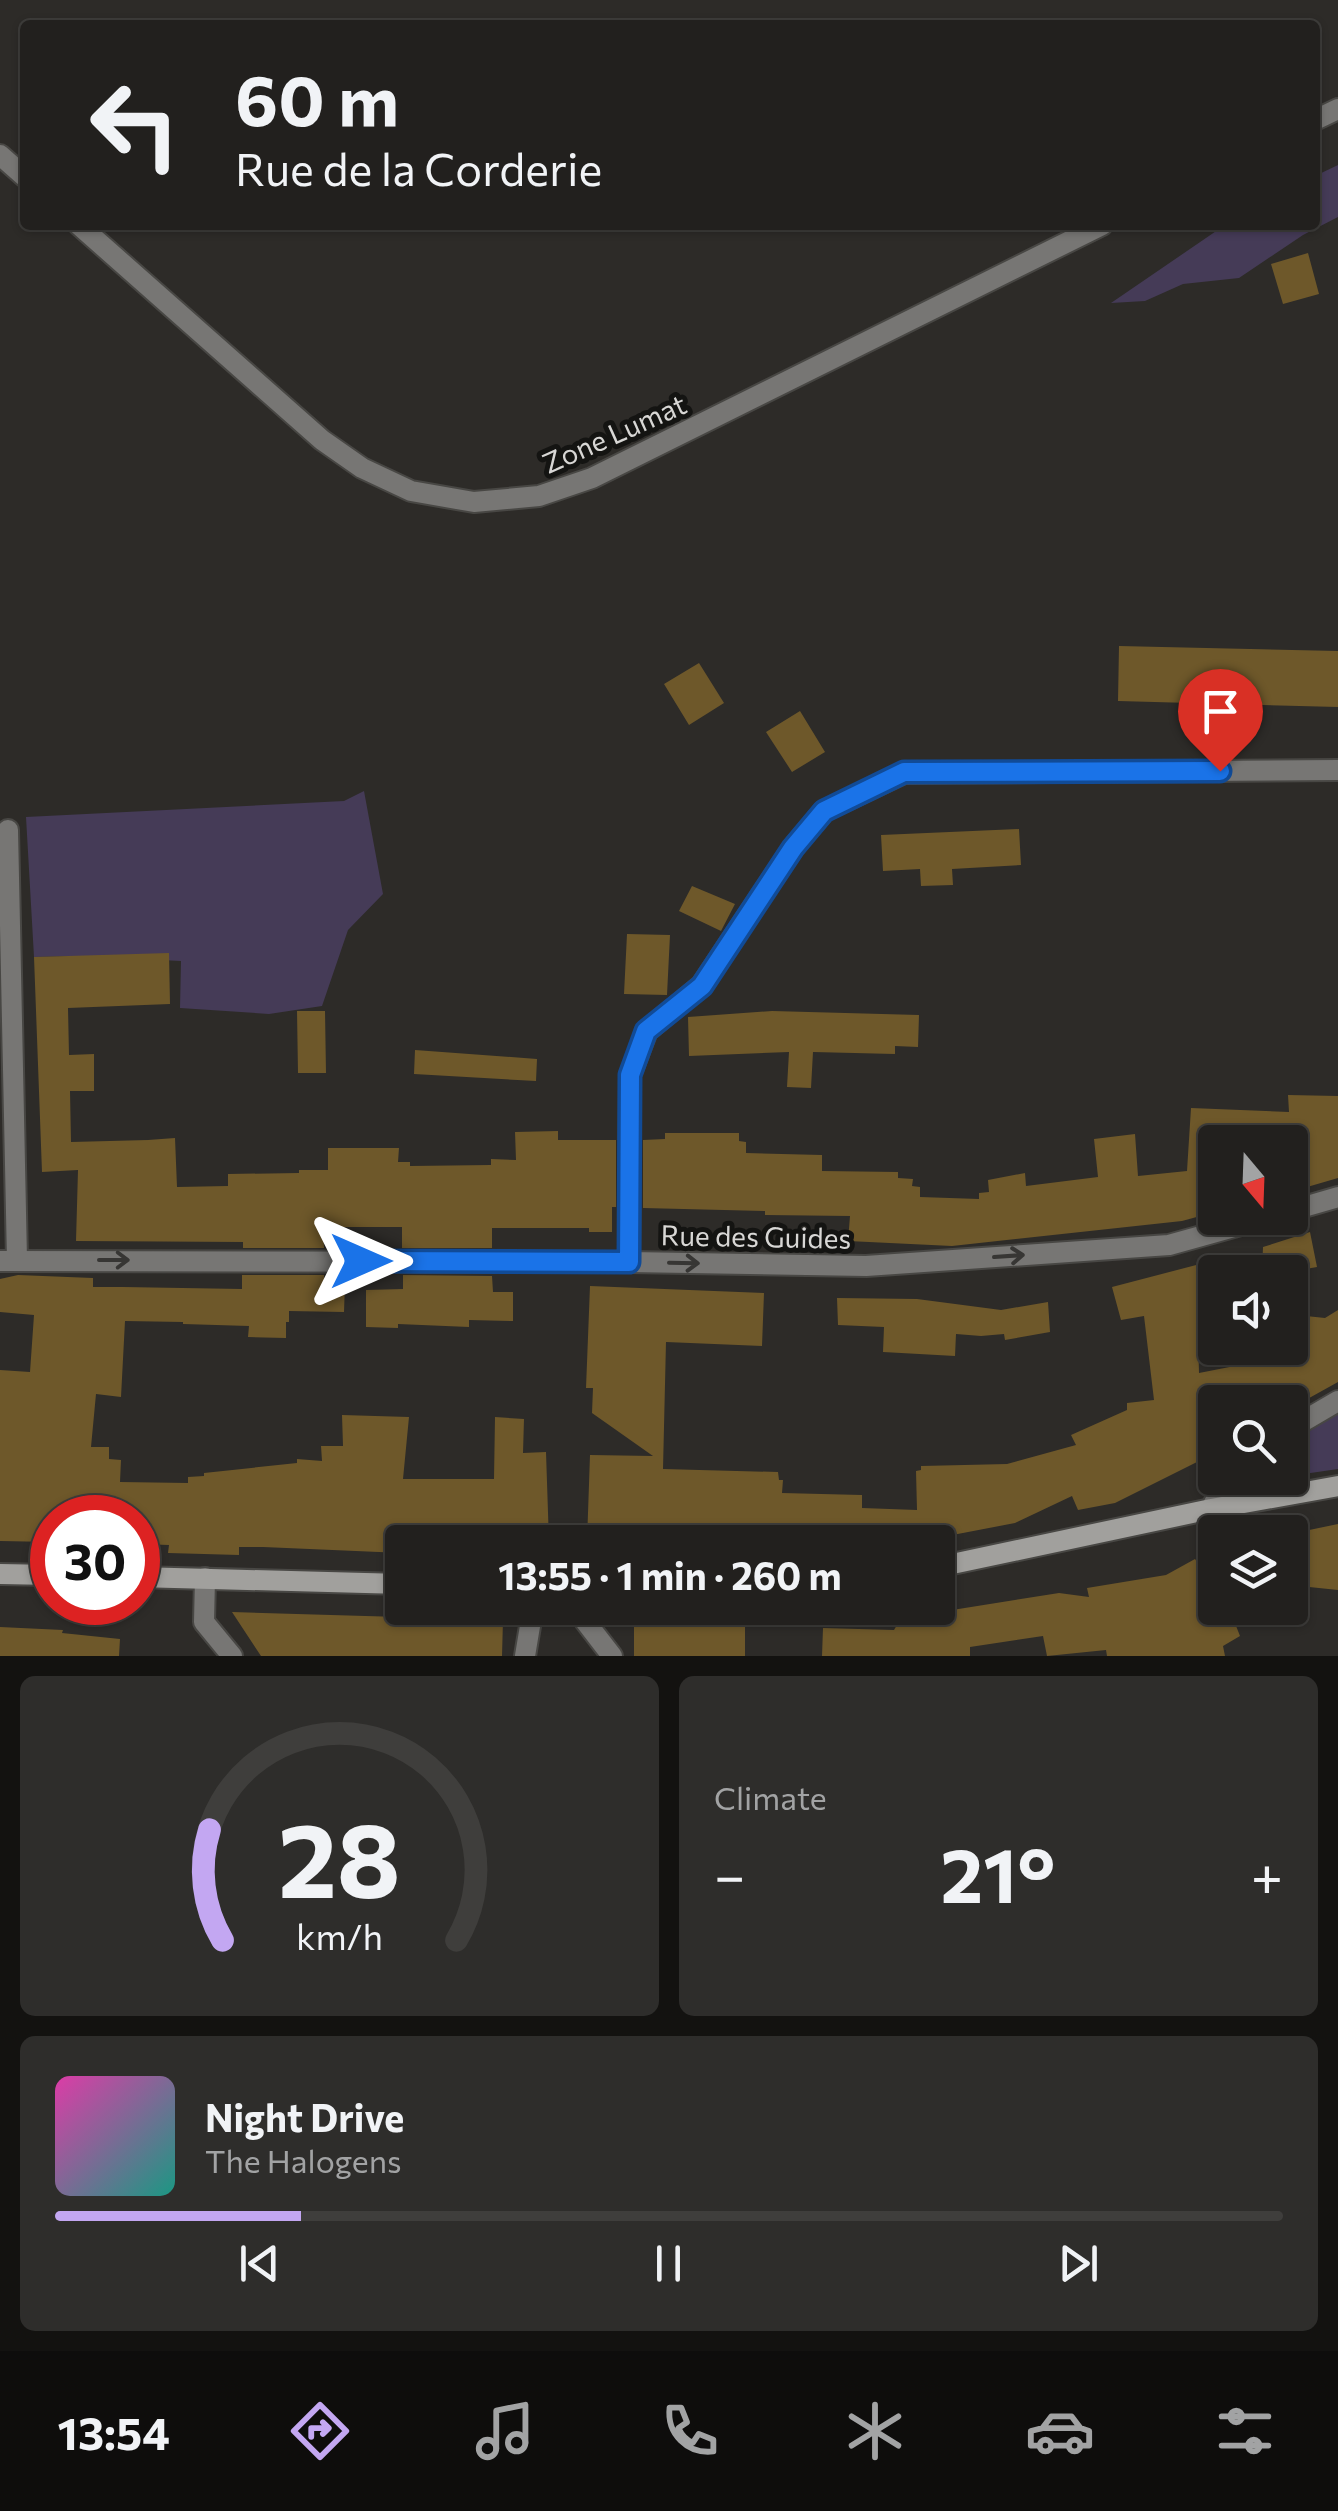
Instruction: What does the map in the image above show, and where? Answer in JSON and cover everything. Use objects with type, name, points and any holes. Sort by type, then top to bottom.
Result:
[{"type":"main road","points":[[955,1563],[1211,1508],[1338,1486]]},
{"type":"main road","points":[[0,1574],[30,1575]]},
{"type":"main road","points":[[160,1577],[385,1583]]},
{"type":"street","points":[[0,155],[20,173]]},
{"type":"street","name":"Zone Lumat","points":[[85,230],[322,440],[362,468],[411,491],[474,502],[540,496],[592,478],[1092,230]]},
{"type":"street","points":[[629,1262],[630,1075],[646,1031],[702,986],[793,848],[824,811],[904,772],[1338,770]]},
{"type":"street","points":[[8,830],[8,1260]]},
{"type":"street","points":[[1308,1205],[1338,1197]]},
{"type":"street","name":"Rue des Guides","points":[[8,1260],[866,1266],[1170,1245],[1206,1235]]},
{"type":"street","points":[[1308,1419],[1338,1402]]},
{"type":"street","points":[[1211,1508],[1218,1495]]},
{"type":"street","points":[[205,1578],[204,1622],[232,1656]]},
{"type":"street","points":[[524,1656],[530,1625]]},
{"type":"street","points":[[588,1625],[612,1656]]},
{"type":"shaded area","points":[[1338,165],[1338,217],[1320,226],[1320,174]]},
{"type":"shaded area","points":[[1218,230],[1313,230],[1239,278],[1183,284],[1145,301],[1111,303]]},
{"type":"shaded area","points":[[364,791],[383,894],[348,930],[322,1006],[269,1014],[180,1008],[181,961],[34,957],[26,817],[344,801]]},
{"type":"shaded area","points":[[1338,1414],[1338,1469],[1308,1473],[1308,1430]]},
{"type":"building","points":[[1308,253],[1319,294],[1283,304],[1271,264]]},
{"type":"building","points":[[1119,646],[1338,651],[1338,707],[1118,701]]},
{"type":"building","points":[[699,663],[724,703],[689,725],[664,684]]},
{"type":"building","points":[[800,711],[825,752],[792,772],[766,732]]},
{"type":"building","points":[[1019,829],[1021,865],[952,869],[953,885],[921,886],[920,869],[883,871],[881,835]]},
{"type":"building","points":[[692,886],[735,904],[721,931],[679,911]]},
{"type":"building","points":[[627,934],[670,935],[667,995],[624,994]]},
{"type":"building","points":[[169,953],[170,1004],[68,1008],[69,1055],[94,1054],[94,1091],[70,1091],[71,1142],[175,1138],[177,1187],[228,1186],[228,1174],[328,1170],[328,1148],[399,1148],[398,1162],[410,1162],[410,1166],[491,1165],[491,1159],[516,1160],[515,1132],[558,1131],[558,1140],[616,1140],[612,1232],[589,1232],[589,1228],[492,1228],[492,1248],[402,1248],[402,1227],[323,1227],[324,1248],[243,1248],[243,1242],[76,1241],[78,1170],[42,1172],[34,957]]},
{"type":"building","points":[[297,1011],[325,1011],[326,1073],[298,1073]]},
{"type":"building","points":[[772,1011],[919,1015],[918,1047],[895,1046],[895,1054],[813,1052],[811,1088],[787,1087],[789,1052],[689,1056],[688,1017]]},
{"type":"building","points":[[415,1050],[537,1059],[536,1081],[414,1074]]},
{"type":"building","points":[[1288,1095],[1338,1096],[1338,1178],[1308,1187],[1308,1125],[1198,1125],[1198,1217],[1182,1221],[952,1246],[848,1241],[850,1216],[643,1208],[643,1140],[665,1139],[665,1133],[739,1133],[739,1141],[746,1142],[746,1153],[822,1155],[822,1171],[898,1172],[898,1178],[913,1179],[912,1186],[920,1187],[920,1197],[979,1199],[979,1193],[989,1192],[988,1180],[1025,1173],[1026,1186],[1098,1177],[1094,1139],[1135,1134],[1138,1176],[1187,1171],[1191,1108],[1289,1112]]},
{"type":"building","points":[[1308,1233],[1317,1267],[1308,1269],[1308,1255],[1263,1255],[1263,1247]]},
{"type":"building","points":[[1198,1265],[1199,1373],[1240,1365],[1308,1365],[1308,1316],[1325,1318],[1338,1310],[1338,1382],[1308,1399],[1308,1385],[1198,1385],[1198,1462],[1115,1503],[1078,1510],[1072,1496],[1015,1523],[955,1535],[955,1525],[588,1525],[590,1455],[653,1456],[592,1413],[593,1388],[586,1388],[590,1286],[764,1293],[762,1346],[666,1342],[663,1469],[778,1472],[779,1480],[783,1480],[782,1493],[862,1495],[862,1508],[917,1510],[916,1471],[921,1466],[1007,1464],[1076,1445],[1071,1435],[1127,1410],[1127,1403],[1154,1400],[1144,1316],[1121,1320],[1112,1287]]},
{"type":"building","points":[[18,1275],[93,1278],[93,1287],[242,1289],[242,1275],[324,1275],[324,1283],[345,1283],[344,1312],[289,1311],[286,1338],[248,1337],[249,1326],[125,1321],[121,1397],[96,1394],[91,1447],[109,1447],[109,1459],[121,1460],[120,1482],[188,1483],[188,1477],[204,1473],[297,1463],[297,1459],[322,1461],[321,1446],[343,1446],[342,1415],[409,1417],[403,1479],[494,1479],[495,1417],[524,1419],[523,1453],[546,1452],[548,1525],[385,1525],[385,1552],[239,1547],[239,1555],[168,1553],[169,1545],[160,1545],[160,1495],[30,1495],[30,1542],[0,1541],[0,1370],[30,1372],[34,1315],[0,1312],[0,1279]]},
{"type":"building","points":[[403,1275],[492,1276],[493,1292],[513,1292],[513,1321],[469,1320],[469,1327],[366,1327],[366,1290],[403,1289]]},
{"type":"building","points":[[837,1298],[917,1299],[1001,1310],[1048,1302],[1050,1332],[1005,1340],[1004,1334],[956,1334],[955,1356],[883,1352],[884,1327],[838,1325]]},
{"type":"building","points":[[1338,1524],[1338,1590],[1308,1587],[1308,1530]]},
{"type":"building","points":[[1195,1559],[1198,1563],[1198,1625],[1236,1625],[1240,1636],[1223,1646],[1225,1656],[1107,1656],[1106,1650],[1047,1656],[1043,1636],[970,1647],[970,1656],[822,1656],[823,1628],[894,1630],[897,1625],[955,1625],[955,1610],[1059,1593],[1089,1597],[1087,1588],[1166,1575]]},
{"type":"building","points":[[232,1612],[385,1617],[385,1625],[503,1625],[502,1656],[261,1656]]},
{"type":"building","points":[[634,1625],[745,1626],[745,1656],[634,1656]]},
{"type":"building","points":[[0,1627],[63,1630],[62,1633],[120,1639],[119,1656],[0,1656]]},
{"type":"route","points":[[361,1261],[629,1262],[630,1075],[646,1031],[702,986],[793,848],[824,811],[904,772],[1220,771]]}]
